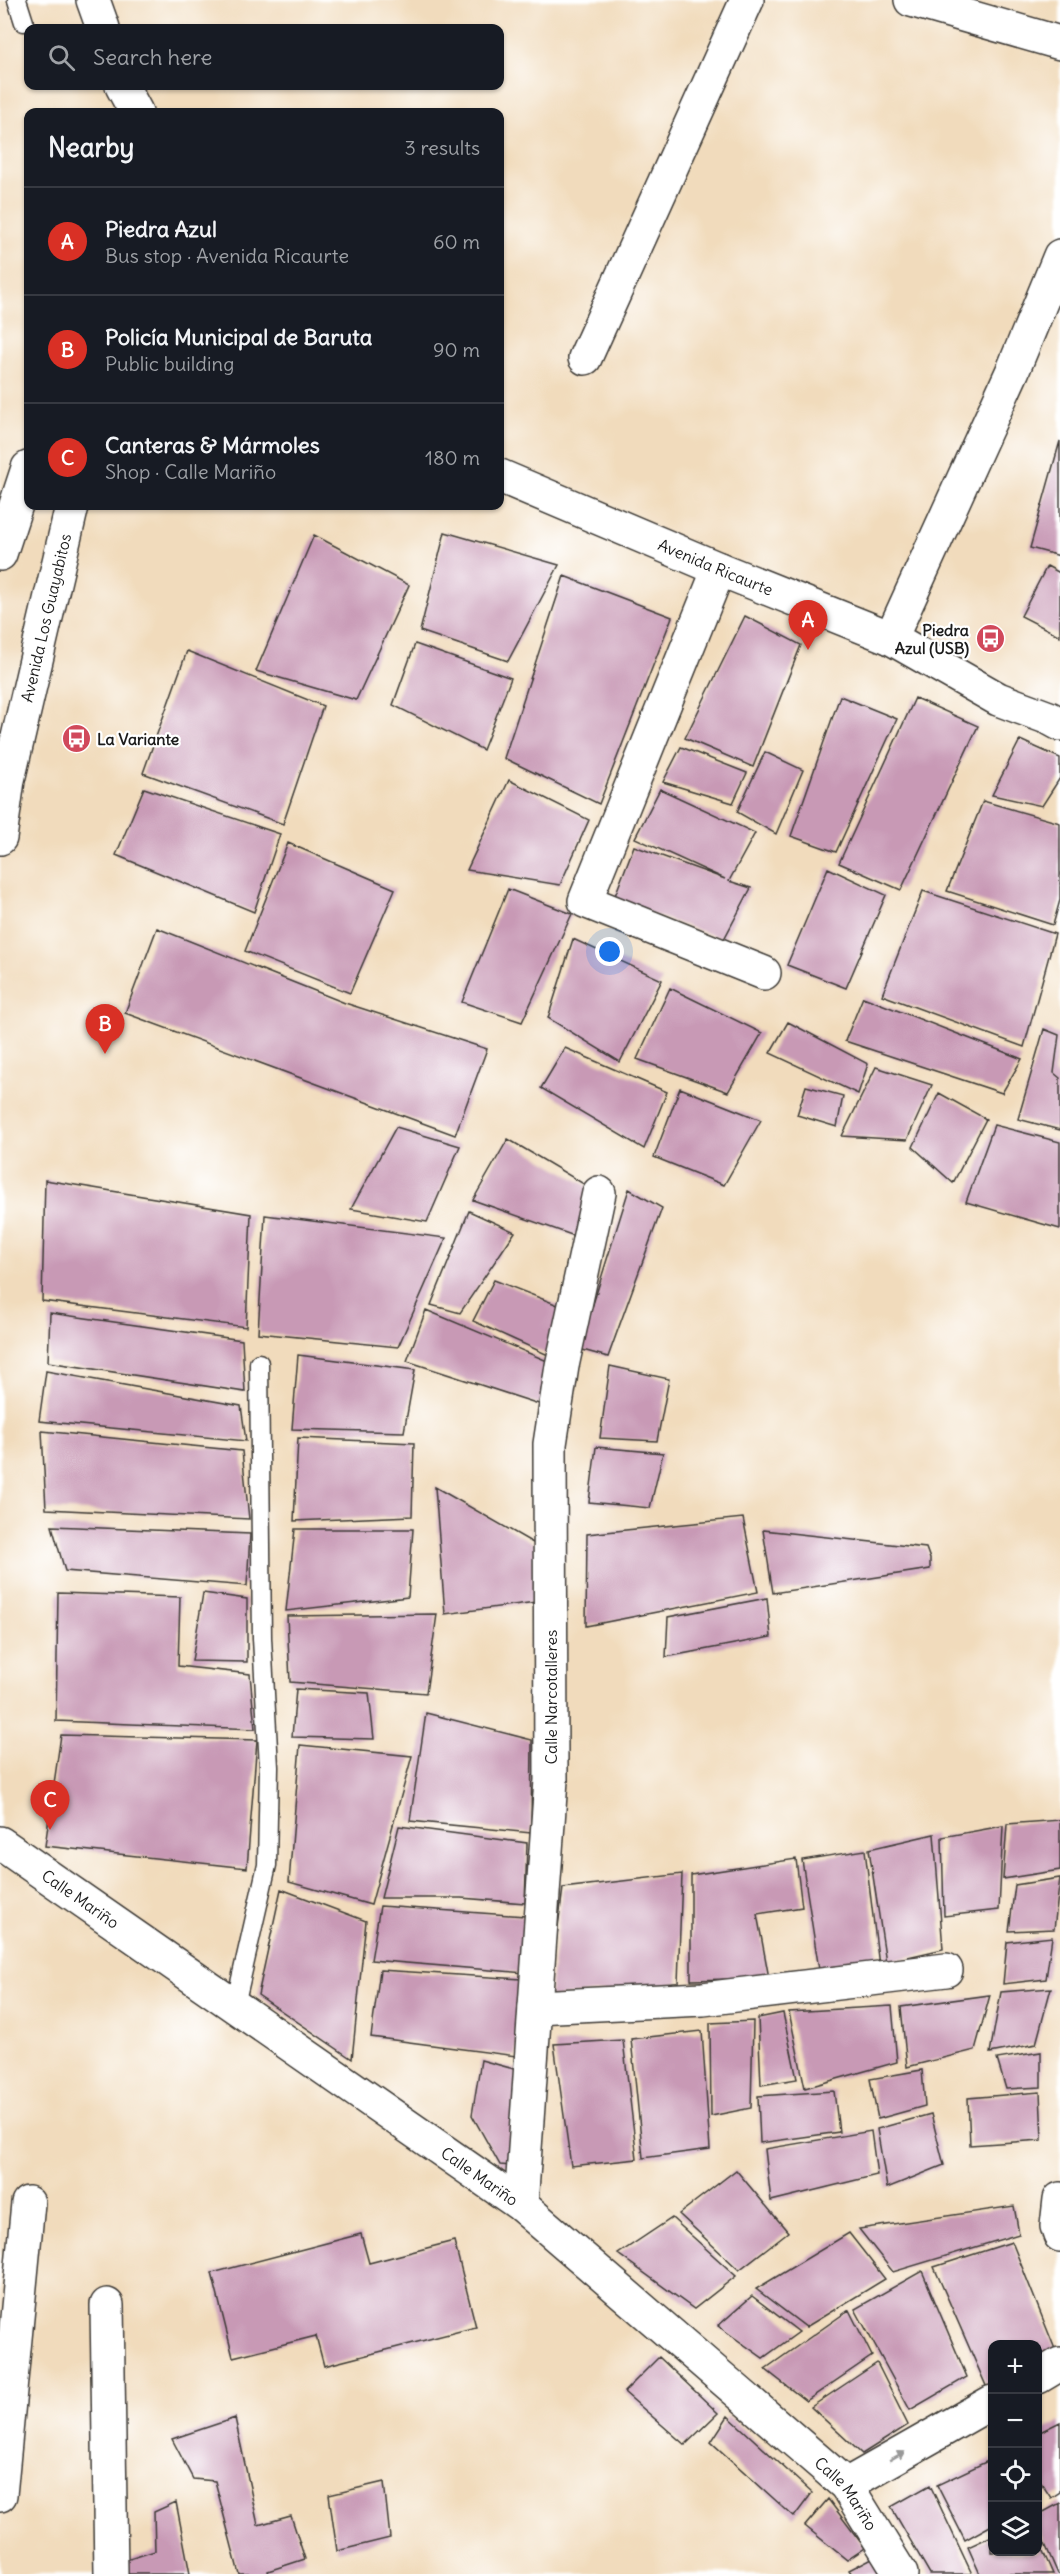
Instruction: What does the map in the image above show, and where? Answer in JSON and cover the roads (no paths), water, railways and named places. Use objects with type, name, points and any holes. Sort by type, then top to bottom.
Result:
[{"type":"street","points":[[93,0],[101,24]]},
{"type":"street","points":[[585,358],[747,0]]},
{"type":"street","points":[[911,0],[1060,43]]},
{"type":"street","points":[[891,638],[1013,370],[1051,299],[1060,256]]},
{"type":"street","name":"Avenida Ricaurte","points":[[504,478],[719,569],[891,638],[998,699],[1049,717],[1060,724]]},
{"type":"street","points":[[0,555],[24,480]]},
{"type":"street","name":"Avenida Los Guayabitos","points":[[0,838],[8,780],[71,510]]},
{"type":"street","points":[[719,569],[585,901],[764,973]]},
{"type":"street","name":"Calle Narcotalleres","points":[[521,2205],[551,1780],[550,1444],[562,1366],[599,1193]]},
{"type":"street","name":"Calle Mariño","points":[[0,1843],[521,2205],[846,2485],[902,2574]]},
{"type":"street","points":[[535,2007],[703,1999],[946,1970]]},
{"type":"street","points":[[1060,2199],[1058,2226],[1060,2235]]},
{"type":"street","points":[[0,2494],[28,2203]]},
{"type":"street","points":[[107,2306],[111,2574]]},
{"type":"street","points":[[1042,2375],[1060,2364]]},
{"type":"street","points":[[846,2485],[988,2405]]},
{"type":"lane","points":[[17,0],[24,22]]},
{"type":"lane","points":[[235,2005],[267,1865],[269,1767],[262,1638],[259,1363]]},
{"type":"place","name":"Piedra Azul (USB)","points":[[990,639]]},
{"type":"place","name":"Piedra Azul","points":[[808,650]]},
{"type":"place","name":"La Variante","points":[[76,739]]},
{"type":"place","name":"Policía Municipal de Baruta","points":[[105,1054]]},
{"type":"place","name":"Canteras & Mármoles","points":[[50,1830]]}]
